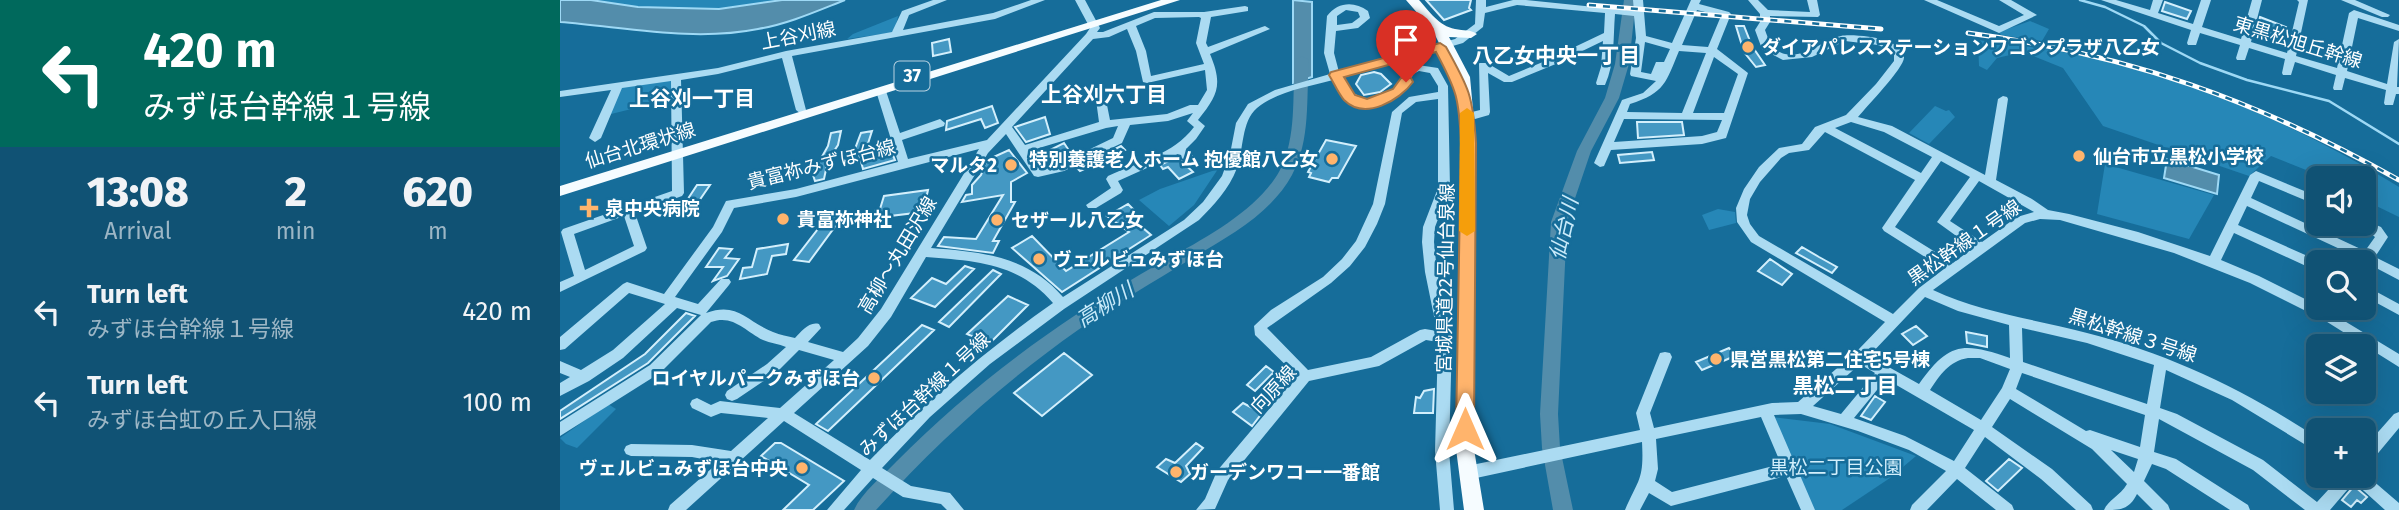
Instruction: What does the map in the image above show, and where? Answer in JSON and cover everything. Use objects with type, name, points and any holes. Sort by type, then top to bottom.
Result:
[{"type":"main road","name":"仙台北環状線","points":[[560,188],[801,110],[1092,27],[1156,0]]},
{"type":"main road","name":"仙台北環状線","points":[[679,150],[881,91],[1174,0]]},
{"type":"main road","points":[[1401,0],[1444,46]]},
{"type":"main road","points":[[1412,0],[1434,24],[1444,46]]},
{"type":"main road","points":[[1434,24],[1450,33],[1471,34]]},
{"type":"main road","name":"宮城県道22号仙台泉線","points":[[1444,46],[1462,88],[1468,117],[1466,474],[1474,510]]},
{"type":"street","points":[[896,34],[905,13],[942,0]]},
{"type":"street","name":"上谷刈線","points":[[560,94],[718,71],[786,54],[995,16],[1040,0]]},
{"type":"street","points":[[1080,0],[1092,27],[1105,35],[1154,15],[1203,15],[1245,9]]},
{"type":"street","points":[[1639,0],[1641,38],[1635,74],[1654,78],[1693,2],[1726,14],[1686,116]]},
{"type":"street","points":[[1753,0],[1765,13],[1765,22],[1760,30],[1766,47],[1783,57],[1808,55],[1844,38],[1880,42],[1897,52],[1899,61],[1850,118],[1819,130],[1805,148],[1787,149],[1775,157],[1745,197],[1741,219],[1755,239],[1894,321]]},
{"type":"street","points":[[1765,13],[1815,15],[1812,0]]},
{"type":"street","points":[[1929,0],[1999,30],[2032,15],[2004,0]]},
{"type":"street","name":"東黒松旭丘幹線","points":[[2108,0],[2395,90]]},
{"type":"street","points":[[2153,15],[2158,0]]},
{"type":"street","points":[[2192,43],[2206,0]]},
{"type":"street","points":[[2241,58],[2257,0]]},
{"type":"street","points":[[2287,73],[2304,1],[2302,0]]},
{"type":"street","points":[[2346,0],[2399,19]]},
{"type":"street","points":[[1331,76],[1444,46],[1471,34],[1480,25],[1481,6],[1517,2],[1638,14]]},
{"type":"street","points":[[1601,83],[1606,67],[1612,13]]},
{"type":"street","points":[[2338,88],[2354,13],[2399,27]]},
{"type":"street","points":[[1092,205],[1117,190],[1112,179],[1133,167],[1180,150],[1200,127],[1192,121],[1212,90],[1210,66],[1201,43],[1206,21],[1203,15]]},
{"type":"street","points":[[1130,24],[1141,51],[1147,80],[1210,66]]},
{"type":"street","name":"高柳～丸田沢線","points":[[675,510],[847,358],[881,321],[990,143],[1092,27]]},
{"type":"street","points":[[1334,28],[1329,56],[1331,76],[1350,98],[1366,104],[1376,103],[1398,92],[1406,82],[1409,72],[1418,68],[1434,70],[1443,91],[1444,187],[1429,228],[1428,242],[1431,272],[1445,338],[1442,452],[1447,510]]},
{"type":"street","points":[[1205,52],[1265,29]]},
{"type":"street","points":[[1468,117],[1485,112],[1483,65],[1508,80],[1610,34]]},
{"type":"street","points":[[1607,146],[1702,140],[1723,135],[1743,73],[1713,51],[1671,46],[1641,38]]},
{"type":"street","points":[[2389,103],[2395,90],[2399,42]]},
{"type":"street","points":[[1600,163],[1626,102],[1647,95],[1660,83],[1671,46]]},
{"type":"street","points":[[786,54],[801,110]]},
{"type":"street","name":"みずほ台幹線１号線","points":[[834,510],[983,362],[1061,304],[1188,223],[1206,207],[1220,191],[1233,164],[1237,132],[1243,118],[1254,105],[1279,92],[1331,76]]},
{"type":"street","points":[[581,278],[565,246],[566,232],[678,193],[676,77]]},
{"type":"street","points":[[595,138],[618,85]]},
{"type":"street","points":[[881,91],[904,163]]},
{"type":"street","points":[[1305,376],[1260,331],[1261,326],[1324,282],[1355,254],[1371,227],[1382,194],[1397,112],[1413,99],[1443,91]]},
{"type":"street","points":[[1990,182],[2003,99]]},
{"type":"street","points":[[1101,100],[1105,124]]},
{"type":"street","points":[[1021,150],[1147,113],[1168,117],[1190,108],[1202,109]]},
{"type":"street","points":[[1621,115],[1728,117]]},
{"type":"street","points":[[1850,118],[1888,129],[2044,213]]},
{"type":"street","points":[[1006,126],[1038,173],[1060,168],[1118,139],[1126,121]]},
{"type":"street","points":[[895,138],[940,123]]},
{"type":"street","points":[[1826,128],[1921,178]]},
{"type":"street","name":"貴富祢みずほ台線","points":[[560,390],[618,354],[671,300],[718,229],[730,204],[764,201],[990,143]]},
{"type":"street","points":[[1180,150],[1194,163]]},
{"type":"street","points":[[1938,155],[1888,228],[1954,269]]},
{"type":"street","points":[[1977,175],[1943,222],[1982,248]]},
{"type":"street","points":[[2214,261],[2256,175],[2306,196]]},
{"type":"street","points":[[2244,200],[2350,250]]},
{"type":"street","points":[[560,287],[642,248],[628,210]]},
{"type":"street","name":"黒松幹線１号線","points":[[1801,408],[1859,357],[1923,291],[2021,220],[2044,213],[2156,241],[2214,261],[2306,304],[2399,361]]},
{"type":"street","points":[[2231,227],[2306,261]]},
{"type":"street","points":[[2373,250],[2382,237],[2376,230]]},
{"type":"street","points":[[924,252],[1003,261],[1030,276],[1061,304]]},
{"type":"street","points":[[2376,263],[2399,275]]},
{"type":"street","points":[[560,345],[627,287],[701,310],[725,282]]},
{"type":"street","name":"黒松幹線３号線","points":[[1923,291],[1947,304],[2090,338],[2203,378],[2248,402],[2306,439]]},
{"type":"street","points":[[2376,297],[2399,310]]},
{"type":"street","points":[[560,430],[655,369],[706,318],[720,313],[742,319],[766,336],[847,358]]},
{"type":"street","points":[[1917,510],[1956,470],[2008,391],[2017,368],[2015,320]]},
{"type":"street","points":[[736,389],[772,368],[814,328]]},
{"type":"street","name":"向原線","points":[[1203,510],[1210,503],[1222,476],[1305,376],[1374,362],[1425,334],[1445,338]]},
{"type":"street","points":[[1921,392],[1941,365],[1954,355],[1962,352],[1992,356],[2017,368],[2153,411],[2197,430],[2258,465],[2318,510],[2339,488]]},
{"type":"street","points":[[1632,510],[1647,484],[1651,469],[1649,437],[1643,413],[1665,357]]},
{"type":"street","points":[[1859,357],[1984,428],[2038,465],[2086,510]]},
{"type":"street","points":[[2111,510],[2127,498],[2137,484],[2146,455],[2161,362]]},
{"type":"street","points":[[560,367],[584,377]]},
{"type":"street","points":[[1844,420],[1884,371]]},
{"type":"street","points":[[2008,391],[2096,445],[2163,510]]},
{"type":"street","points":[[697,404],[711,411],[720,407],[784,414],[908,492],[945,498],[957,510]]},
{"type":"street","points":[[1466,474],[1765,411],[1801,408],[1844,420],[1916,447],[1956,470],[2007,510]]},
{"type":"street","points":[[1765,411],[1808,510]]},
{"type":"street","points":[[2376,445],[2399,418]]},
{"type":"street","points":[[2075,430],[2146,455],[2189,474],[2243,510]]},
{"type":"street","points":[[631,450],[692,451],[733,458]]},
{"type":"street","points":[[1647,484],[1671,499],[1790,468]]},
{"type":"street","points":[[2371,488],[2396,510]]},
{"type":"green space","points":[[591,0],[782,0],[719,9],[638,7]]},
{"type":"green space","points":[[898,16],[895,30],[890,33],[847,39],[853,34]]},
{"type":"green space","points":[[2030,21],[2049,29],[2042,41],[2001,35],[1999,32]]},
{"type":"green space","points":[[1978,40],[2089,57],[2129,67],[2210,93],[2249,109],[2363,166],[2306,166],[2306,170],[2271,156],[2249,176],[2103,126],[2063,68],[2023,52],[1997,58],[1987,70],[1979,66]]},
{"type":"green space","points":[[676,77],[672,99],[603,116],[618,87]]},
{"type":"green space","points":[[1935,106],[1949,110],[1955,117],[1929,144],[1909,133]]},
{"type":"green space","points":[[2105,164],[2214,195],[2189,239],[2097,214]]},
{"type":"green space","points":[[1218,169],[1194,205],[1169,226],[1139,200],[1160,189]]},
{"type":"green space","points":[[2376,174],[2399,187],[2399,217],[2376,206]]},
{"type":"green space","points":[[1718,209],[1735,212],[1736,223],[1709,230],[1702,215]]},
{"type":"green space","points":[[608,404],[616,409],[577,448],[566,444],[560,438]]},
{"type":"green space","name":"黒松二丁目公園","points":[[1772,417],[1830,424],[1916,456],[1890,478],[1842,510],[1812,510]]},
{"type":"shaded area","points":[[560,0],[591,0],[638,7],[719,9],[782,0],[845,0],[769,27],[733,33],[684,34],[560,22]]},
{"type":"shaded area","points":[[1293,0],[1312,2],[1312,77],[1293,83]]},
{"type":"shaded area","points":[[2167,159],[2219,175],[2217,194],[2164,178]]},
{"type":"building","points":[[1426,0],[1471,0],[1471,10],[1444,20]]},
{"type":"building","points":[[2165,2],[2191,11],[2187,19],[2162,11]]},
{"type":"building","points":[[2260,17],[2286,27],[2284,36],[2257,30]]},
{"type":"building","name":"ダイアパレスステーションワゴンプラザ八乙女","points":[[1736,26],[1744,26],[1752,46],[1765,65],[1756,67],[1744,52]]},
{"type":"building","points":[[949,39],[951,52],[933,56],[932,43]]},
{"type":"building","points":[[1374,72],[1381,74],[1391,84],[1380,92],[1364,95],[1356,84],[1361,75]]},
{"type":"building","points":[[992,106],[998,123],[985,128],[981,119],[946,130],[947,121]]},
{"type":"building","points":[[1045,117],[1050,134],[1026,142],[1015,127]]},
{"type":"building","points":[[1637,122],[1682,122],[1684,135],[1638,138]]},
{"type":"building","points":[[841,131],[838,145],[828,160],[824,179],[815,181],[813,175],[816,162],[819,162],[828,146],[831,133]]},
{"type":"building","points":[[872,131],[862,162],[892,153],[895,160],[863,169],[859,154],[853,154],[861,133]]},
{"type":"building","name":"特別養護老人ホーム 抱優館八乙女","points":[[1326,140],[1356,146],[1338,178],[1332,178],[1329,182],[1309,177],[1311,173],[1308,172]]},
{"type":"building","points":[[1064,143],[1072,155],[1058,162],[1048,151]]},
{"type":"building","points":[[1121,146],[1125,150],[1080,171],[1077,168]]},
{"type":"building","points":[[1009,150],[1027,173],[1011,182],[1011,202],[1015,202],[993,241],[999,241],[993,253],[938,246],[944,237],[976,239],[1003,195],[962,202],[966,195],[972,194],[972,185],[981,175],[987,160]]},
{"type":"building","points":[[1652,152],[1654,160],[1620,163],[1618,155]]},
{"type":"building","points":[[1177,157],[1193,172],[1179,179],[1168,167],[1163,169],[1160,165]]},
{"type":"building","points":[[697,185],[710,185],[692,211],[680,211]]},
{"type":"building","points":[[928,190],[923,212],[873,218],[876,209],[880,209],[884,196]]},
{"type":"building","name":"ヴェルビュみずほ台","points":[[1128,204],[1135,211],[1128,215],[1151,235],[1062,292],[1012,248],[1032,236],[1066,271],[1129,232],[1107,216]]},
{"type":"building","points":[[828,216],[842,217],[809,262],[794,260]]},
{"type":"building","points":[[788,244],[786,254],[772,256],[767,274],[740,279],[743,268],[752,267],[757,249]]},
{"type":"building","points":[[1802,247],[1837,267],[1832,273],[1796,253]]},
{"type":"building","points":[[719,248],[732,249],[725,258],[739,259],[727,276],[713,281],[723,267],[706,267]]},
{"type":"building","points":[[1770,259],[1792,274],[1782,285],[1758,271]]},
{"type":"building","points":[[965,266],[974,269],[935,307],[911,298],[932,278],[946,284]]},
{"type":"building","points":[[993,270],[1001,274],[949,327],[939,322]]},
{"type":"building","points":[[1008,296],[1028,305],[989,344],[967,334]]},
{"type":"building","points":[[686,313],[695,316],[648,363],[560,419],[560,411],[645,354]]},
{"type":"building","name":"ロイヤルパークみずほ台","points":[[922,325],[934,330],[828,431],[816,424]]},
{"type":"building","points":[[1916,326],[1927,336],[1913,345],[1902,334]]},
{"type":"building","points":[[1966,332],[1987,336],[1987,347],[1967,343]]},
{"type":"building","name":"県営黒松第二住宅5号棟","points":[[1729,348],[1735,356],[1702,370],[1696,362]]},
{"type":"building","points":[[1064,353],[1092,375],[1042,416],[1014,393]]},
{"type":"building","points":[[1266,366],[1274,372],[1255,391],[1247,385]]},
{"type":"building","points":[[1434,389],[1433,413],[1414,413],[1416,397],[1420,398],[1424,391]]},
{"type":"building","points":[[1875,396],[1885,402],[1871,420],[1861,416]]},
{"type":"building","points":[[1243,403],[1262,413],[1252,426],[1233,412]]},
{"type":"building","name":"ヴェルビュみずほ台中央","points":[[775,443],[781,443],[844,481],[813,510],[783,510],[809,485],[761,456]]},
{"type":"building","points":[[1196,443],[1203,448],[1186,466],[1190,474],[1181,482],[1157,467],[1166,459],[1175,463]]},
{"type":"building","points":[[2009,459],[2022,468],[1998,491],[1986,481]]},
{"type":"building","points":[[2352,488],[2356,488],[2367,497],[2361,503],[2357,500],[2351,507],[2342,500]]},
{"type":"waterway","name":"仙台川","points":[[1563,510],[1551,448],[1549,414],[1559,222],[1584,151],[1612,98],[1622,64],[1630,0]]},
{"type":"waterway","points":[[2080,0],[2105,7],[2144,26],[2161,43],[2200,63],[2247,80],[2329,101],[2399,144]]},
{"type":"waterway","name":"高柳川","points":[[864,510],[912,458],[963,410],[1017,365],[1088,315],[1228,229],[1265,199],[1285,174],[1295,147],[1302,60]]},
{"type":"railway","points":[[1589,5],[1881,29]]},
{"type":"railway","points":[[1968,33],[2083,54],[2191,85],[2295,127],[2399,180]]},
{"type":"slow traffic","points":[[1467,113],[1467,231]]},
{"type":"place","name":"ダイアパレスステーションワゴンプラザ八乙女","points":[[1748,47]]},
{"type":"place","name":"仙台市立黒松小学校","points":[[2079,156]]},
{"type":"place","name":"特別養護老人ホーム 抱優館八乙女","points":[[1332,159]]},
{"type":"place","name":"マルタ2","points":[[1011,165]]},
{"type":"place","name":"泉中央病院","points":[[589,208]]},
{"type":"place","name":"貴富祢神社","points":[[783,219]]},
{"type":"place","name":"セザール八乙女","points":[[997,220]]},
{"type":"place","name":"ヴェルビュみずほ台","points":[[1039,259]]},
{"type":"place","name":"県営黒松第二住宅5号棟","points":[[1716,359]]},
{"type":"place","name":"ロイヤルパークみずほ台","points":[[874,378]]},
{"type":"place","name":"ヴェルビュみずほ台中央","points":[[802,468]]},
{"type":"place","name":"ガーデンワコー一番館","points":[[1176,472]]},
{"type":"district","name":"八乙女中央一丁目","points":[[1556,56]]},
{"type":"district","name":"上谷刈六丁目","points":[[1104,95]]},
{"type":"district","name":"上谷刈一丁目","points":[[692,99]]},
{"type":"district","name":"黒松二丁目","points":[[1845,386]]},
{"type":"route","points":[[1406,82],[1398,92],[1376,103],[1366,104],[1350,98],[1336,75],[1440,47],[1462,88],[1468,117],[1469,143],[1465,429]]}]
